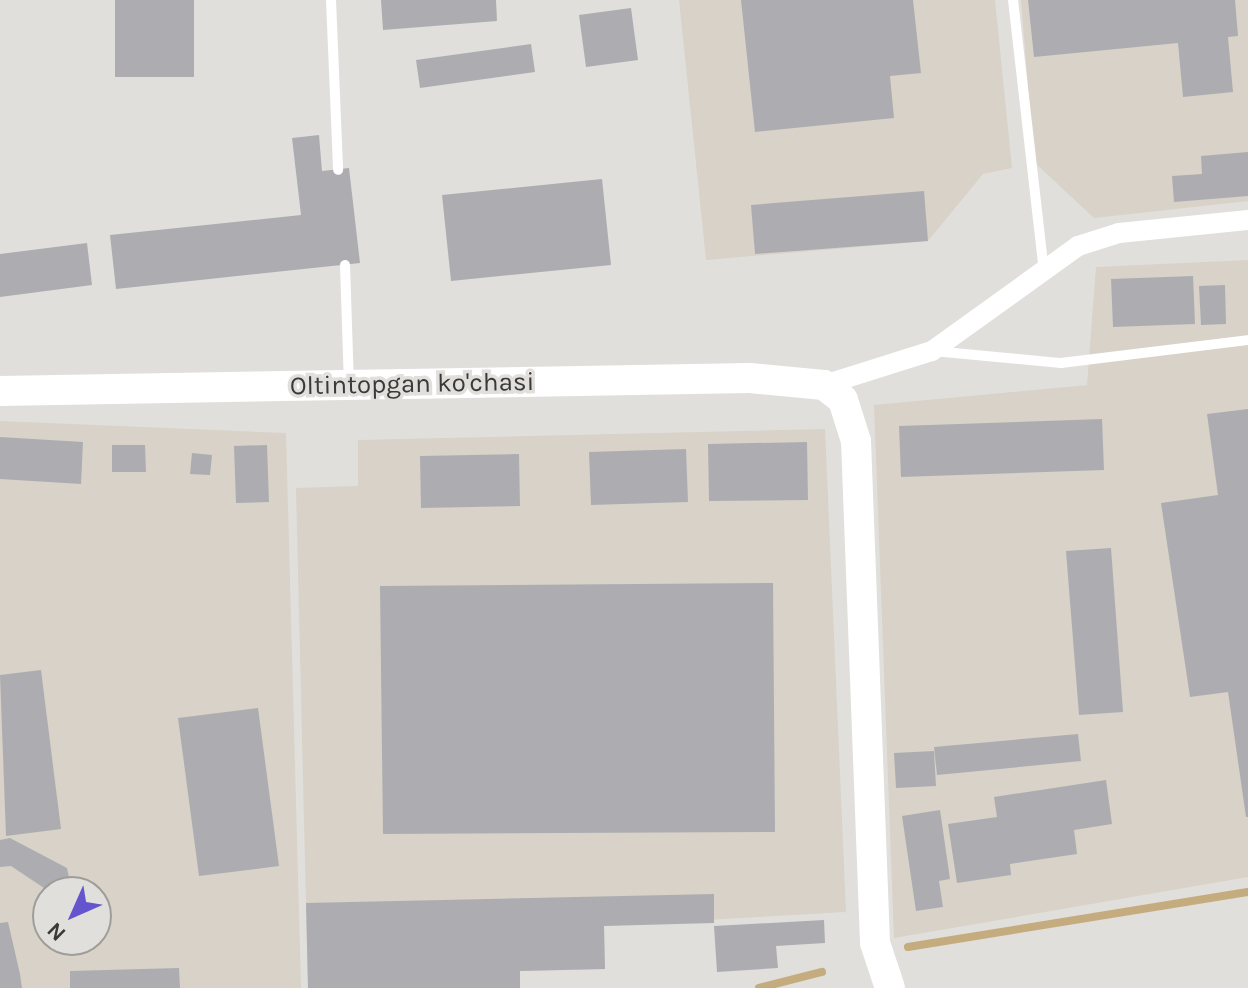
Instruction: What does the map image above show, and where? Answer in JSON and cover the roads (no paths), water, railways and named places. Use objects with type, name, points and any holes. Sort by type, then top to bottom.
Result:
[{"type":"street","name":"Oltintopgan ko'chasi","points":[[0,391],[750,378],[824,385],[932,351],[1078,246],[1119,233],[1248,220]]},
{"type":"street","points":[[824,385],[843,400],[856,441],[875,943],[890,988]]},
{"type":"lane","points":[[331,0],[338,170]]},
{"type":"lane","points":[[1013,0],[1044,273]]},
{"type":"lane","points":[[345,265],[349,385]]},
{"type":"lane","points":[[932,351],[1061,363],[1248,340]]},
{"type":"waterway","points":[[908,947],[1248,892]]},
{"type":"waterway","points":[[759,988],[822,972]]}]
